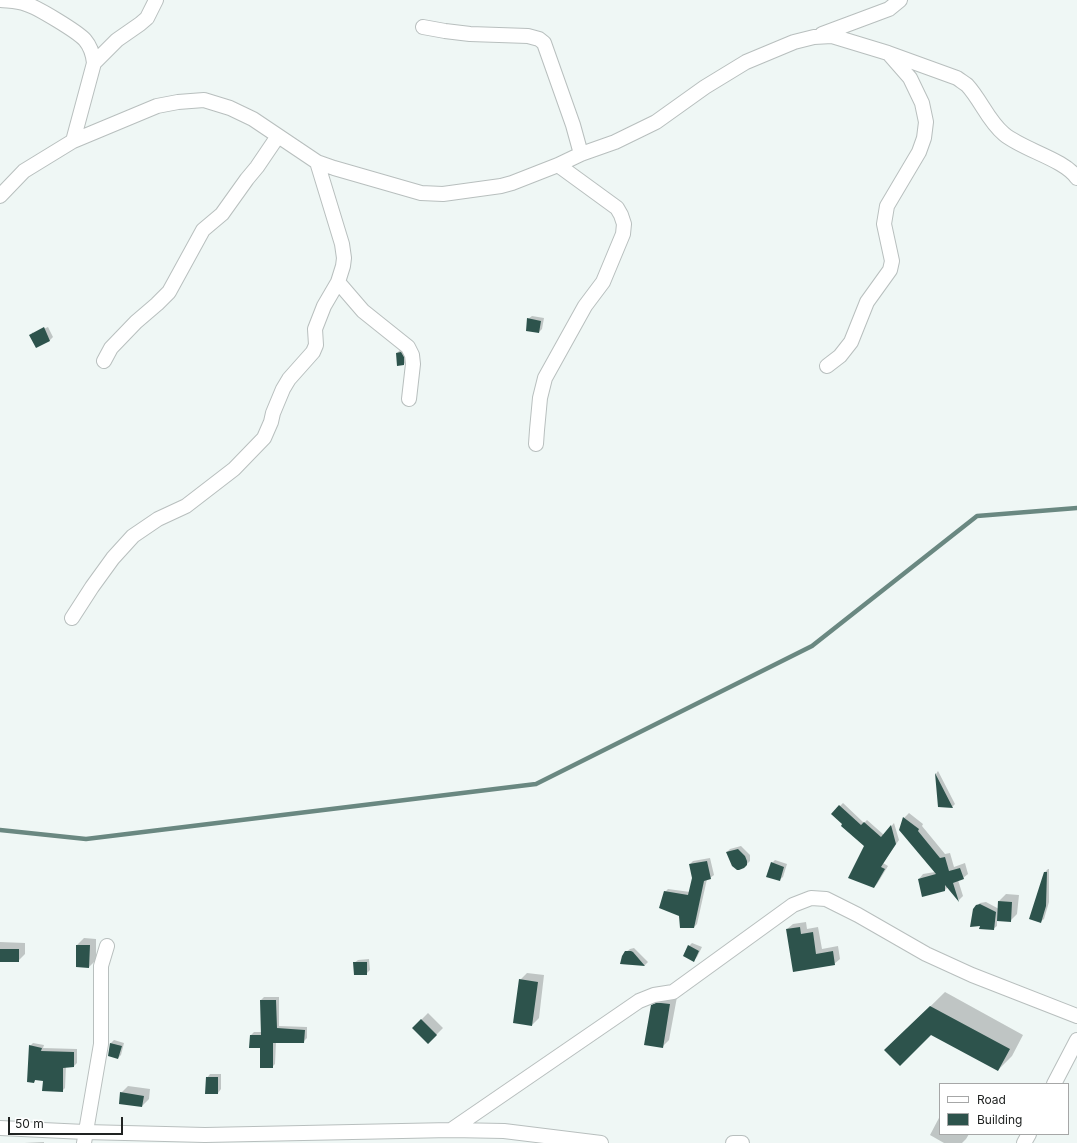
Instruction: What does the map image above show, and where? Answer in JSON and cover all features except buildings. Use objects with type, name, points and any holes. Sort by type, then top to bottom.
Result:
[{"type":"street","points":[[1,0],[38,5],[84,39],[93,55],[94,63],[73,142]]},
{"type":"street","points":[[94,63],[117,40],[146,18],[156,0]]},
{"type":"street","points":[[0,196],[24,171],[73,142],[157,106],[178,102],[204,100],[230,108],[253,119],[317,162],[334,168],[421,192],[442,194],[501,186],[615,142],[656,122],[705,87],[746,62],[794,42],[814,37],[889,9],[900,0]]},
{"type":"street","points":[[423,27],[451,32],[528,36],[539,39],[544,43],[573,125],[581,154]]},
{"type":"street","points":[[814,37],[832,36],[957,78],[966,85],[1004,134],[1062,165],[1077,178]]},
{"type":"street","points":[[827,366],[840,356],[852,342],[867,302],[890,270],[892,261],[884,224],[887,206],[918,152],[924,138],[926,122],[922,103],[910,78],[888,54]]},
{"type":"street","points":[[104,361],[111,348],[136,322],[169,292],[203,230],[222,214],[278,136]]},
{"type":"street","points":[[72,618],[113,558],[133,536],[158,519],[186,506],[234,469],[264,438],[283,389],[289,379],[313,352],[316,345],[315,329],[338,282],[344,258],[342,244],[317,162]]},
{"type":"street","points":[[536,444],[540,398],[545,378],[585,306],[603,282],[623,234],[624,224],[622,215],[617,208],[558,165]]},
{"type":"street","points":[[338,282],[363,311],[408,347],[412,355],[413,364],[409,399]]},
{"type":"street","points":[[451,1130],[639,1001],[654,995],[673,992],[793,905],[811,898],[826,899],[858,915],[926,954],[972,975],[1077,1016]]},
{"type":"street","points":[[84,1137],[101,1044],[101,966],[107,946]]},
{"type":"street","points":[[1055,1083],[1077,1040]]},
{"type":"street","points":[[0,1128],[84,1137],[204,1139],[352,1137],[451,1130],[504,1132],[601,1143]]},
{"type":"street","points":[[733,1143],[742,1143]]},
{"type":"waterway","points":[[0,830],[86,839],[536,784],[812,646],[977,516],[1077,508]]}]
